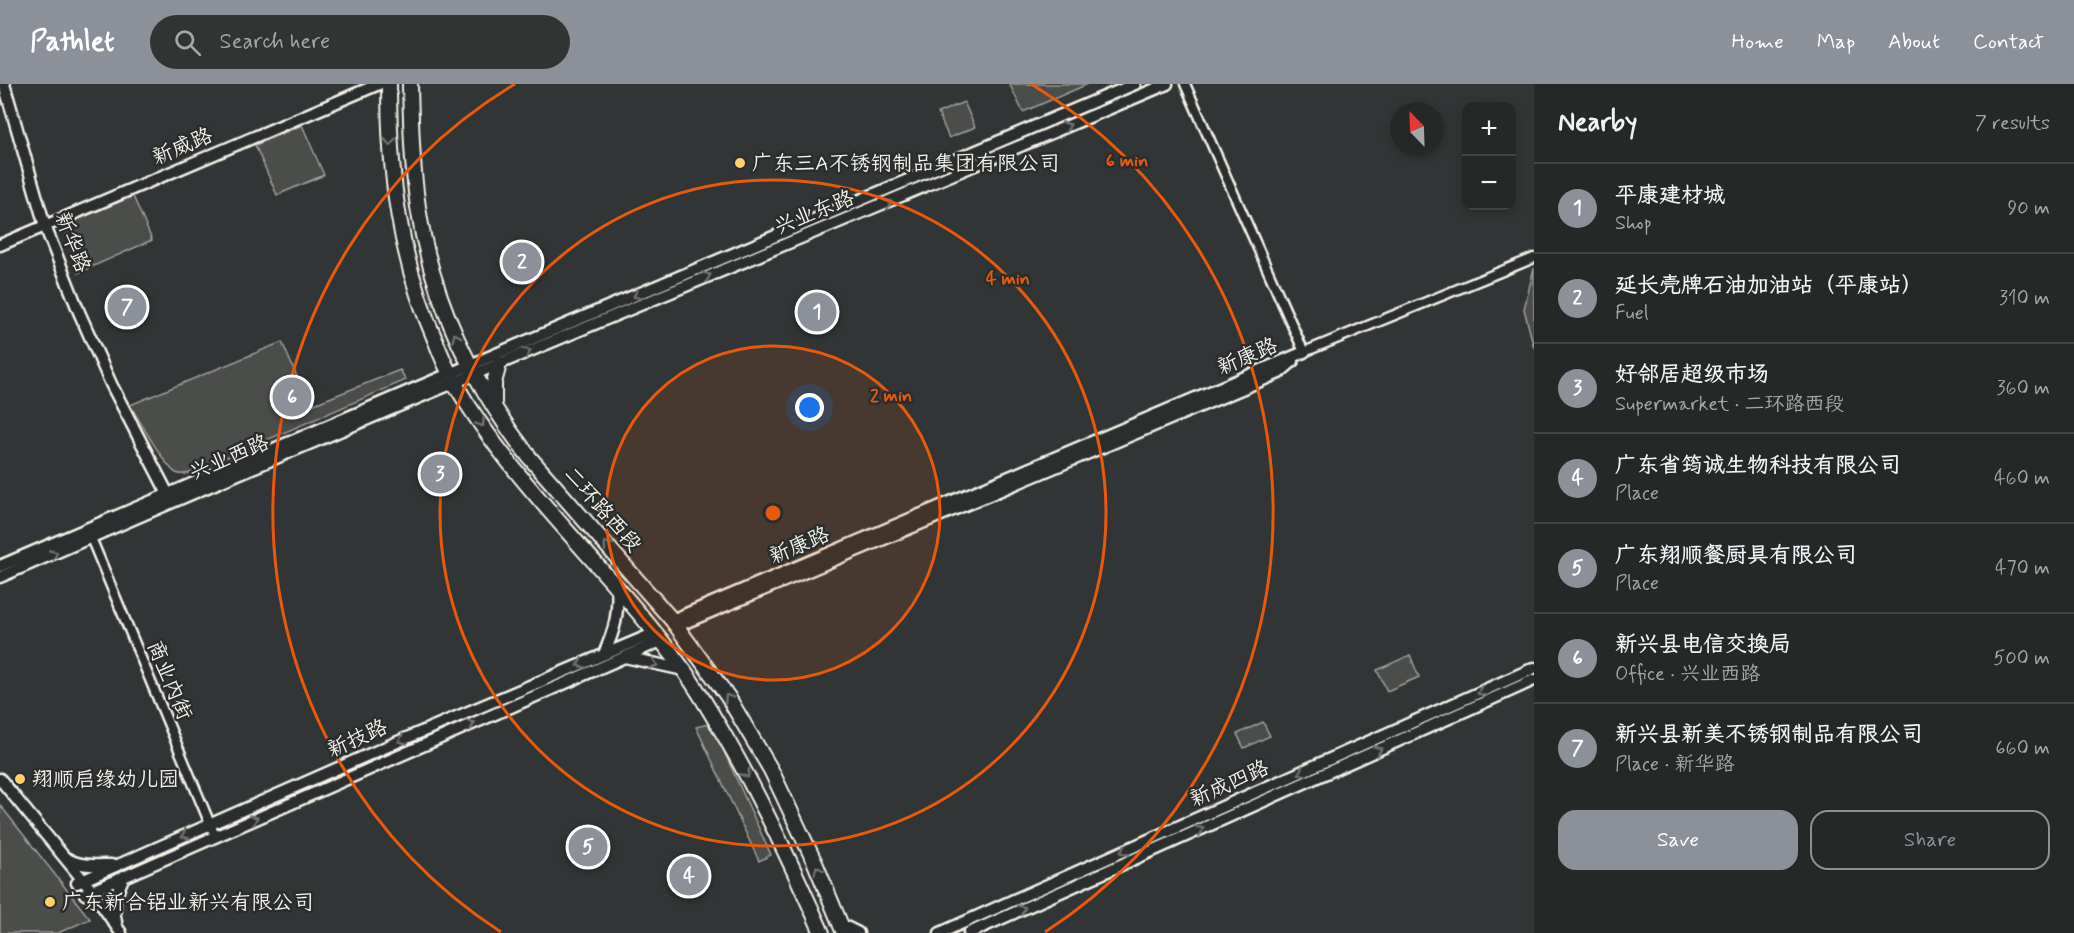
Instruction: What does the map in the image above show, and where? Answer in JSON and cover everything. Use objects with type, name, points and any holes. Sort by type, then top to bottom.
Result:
[{"type":"main road","name":"二环路西段","points":[[388,84],[390,153],[403,241],[422,309],[452,378],[494,442],[526,483],[617,586],[684,670],[752,784],[821,932]]},
{"type":"main road","name":"二环路西段","points":[[410,84],[418,207],[425,240],[437,291],[471,370],[494,408],[530,458],[675,623],[728,697],[771,770],[815,863],[842,929]]},
{"type":"main road","points":[[494,408],[494,383],[499,364]]},
{"type":"street","name":"新华路","points":[[4,84],[45,226],[111,384],[170,498]]},
{"type":"street","name":"新威路","points":[[0,245],[379,84]]},
{"type":"street","name":"兴业东路","points":[[471,370],[1135,84]]},
{"type":"street","name":"兴业东路","points":[[471,370],[499,364],[711,274],[862,214],[1167,84]]},
{"type":"street","points":[[1185,84],[1304,352],[1534,258]]},
{"type":"street","name":"新康路","points":[[675,623],[1279,373],[1304,352]]},
{"type":"street","name":"兴业西路","points":[[0,566],[170,498],[471,370]]},
{"type":"street","name":"兴业西路","points":[[0,576],[91,538],[170,498]]},
{"type":"street","name":"商业内街","points":[[91,538],[215,836]]},
{"type":"street","points":[[604,654],[615,628],[618,605],[617,586]]},
{"type":"street","name":"新技路","points":[[80,882],[604,654],[658,637]]},
{"type":"street","name":"新技路","points":[[89,892],[624,657],[658,637]]},
{"type":"street","points":[[624,657],[684,670]]},
{"type":"street","name":"新成四路","points":[[940,933],[1534,668]]},
{"type":"street","name":"新成四路","points":[[969,933],[1534,680]]},
{"type":"street","points":[[0,779],[63,856],[80,882]]},
{"type":"street","points":[[0,790],[89,892],[117,932]]},
{"type":"street","points":[[63,856],[72,862],[91,866],[118,865]]},
{"type":"street","points":[[117,932],[114,912],[115,896],[124,876]]},
{"type":"street","points":[[842,929],[858,933]]},
{"type":"shaded area","points":[[1088,84],[1023,112],[1010,85]]},
{"type":"shaded area","points":[[964,102],[975,127],[949,138],[938,113]]},
{"type":"shaded area","points":[[302,125],[324,175],[277,195],[255,145]]},
{"type":"shaded area","points":[[133,196],[152,240],[78,273],[65,228],[72,222]]},
{"type":"shaded area","points":[[1534,268],[1534,348],[1524,309]]},
{"type":"shaded area","points":[[282,342],[298,379],[273,390],[284,416],[400,370],[406,380],[190,473],[176,473],[171,469],[130,405]]},
{"type":"shaded area","points":[[1410,655],[1419,677],[1387,691],[1377,670]]},
{"type":"shaded area","points":[[1263,722],[1270,736],[1244,748],[1237,734]]},
{"type":"shaded area","points":[[708,724],[721,745],[771,855],[759,861],[696,727]]},
{"type":"shaded area","points":[[0,805],[90,919],[58,933],[0,933]]},
{"type":"place","name":"广东三A不锈钢制品集团有限公司","points":[[740,163]]},
{"type":"place","name":"延长壳牌石油加油站（平康站）","points":[[522,262]]},
{"type":"place","name":"新兴县新美不锈钢制品有限公司","points":[[127,307]]},
{"type":"place","name":"平康建材城","points":[[817,312]]},
{"type":"place","name":"新兴县电信交换局","points":[[292,397]]},
{"type":"place","name":"好邻居超级市场","points":[[440,474]]},
{"type":"place","name":"翔顺启缘幼儿园","points":[[20,779]]},
{"type":"place","name":"广东翔顺餐厨具有限公司","points":[[588,847]]},
{"type":"place","name":"广东省筠诚生物科技有限公司","points":[[689,876]]},
{"type":"place","name":"广东新合铝业新兴有限公司","points":[[50,902]]}]
